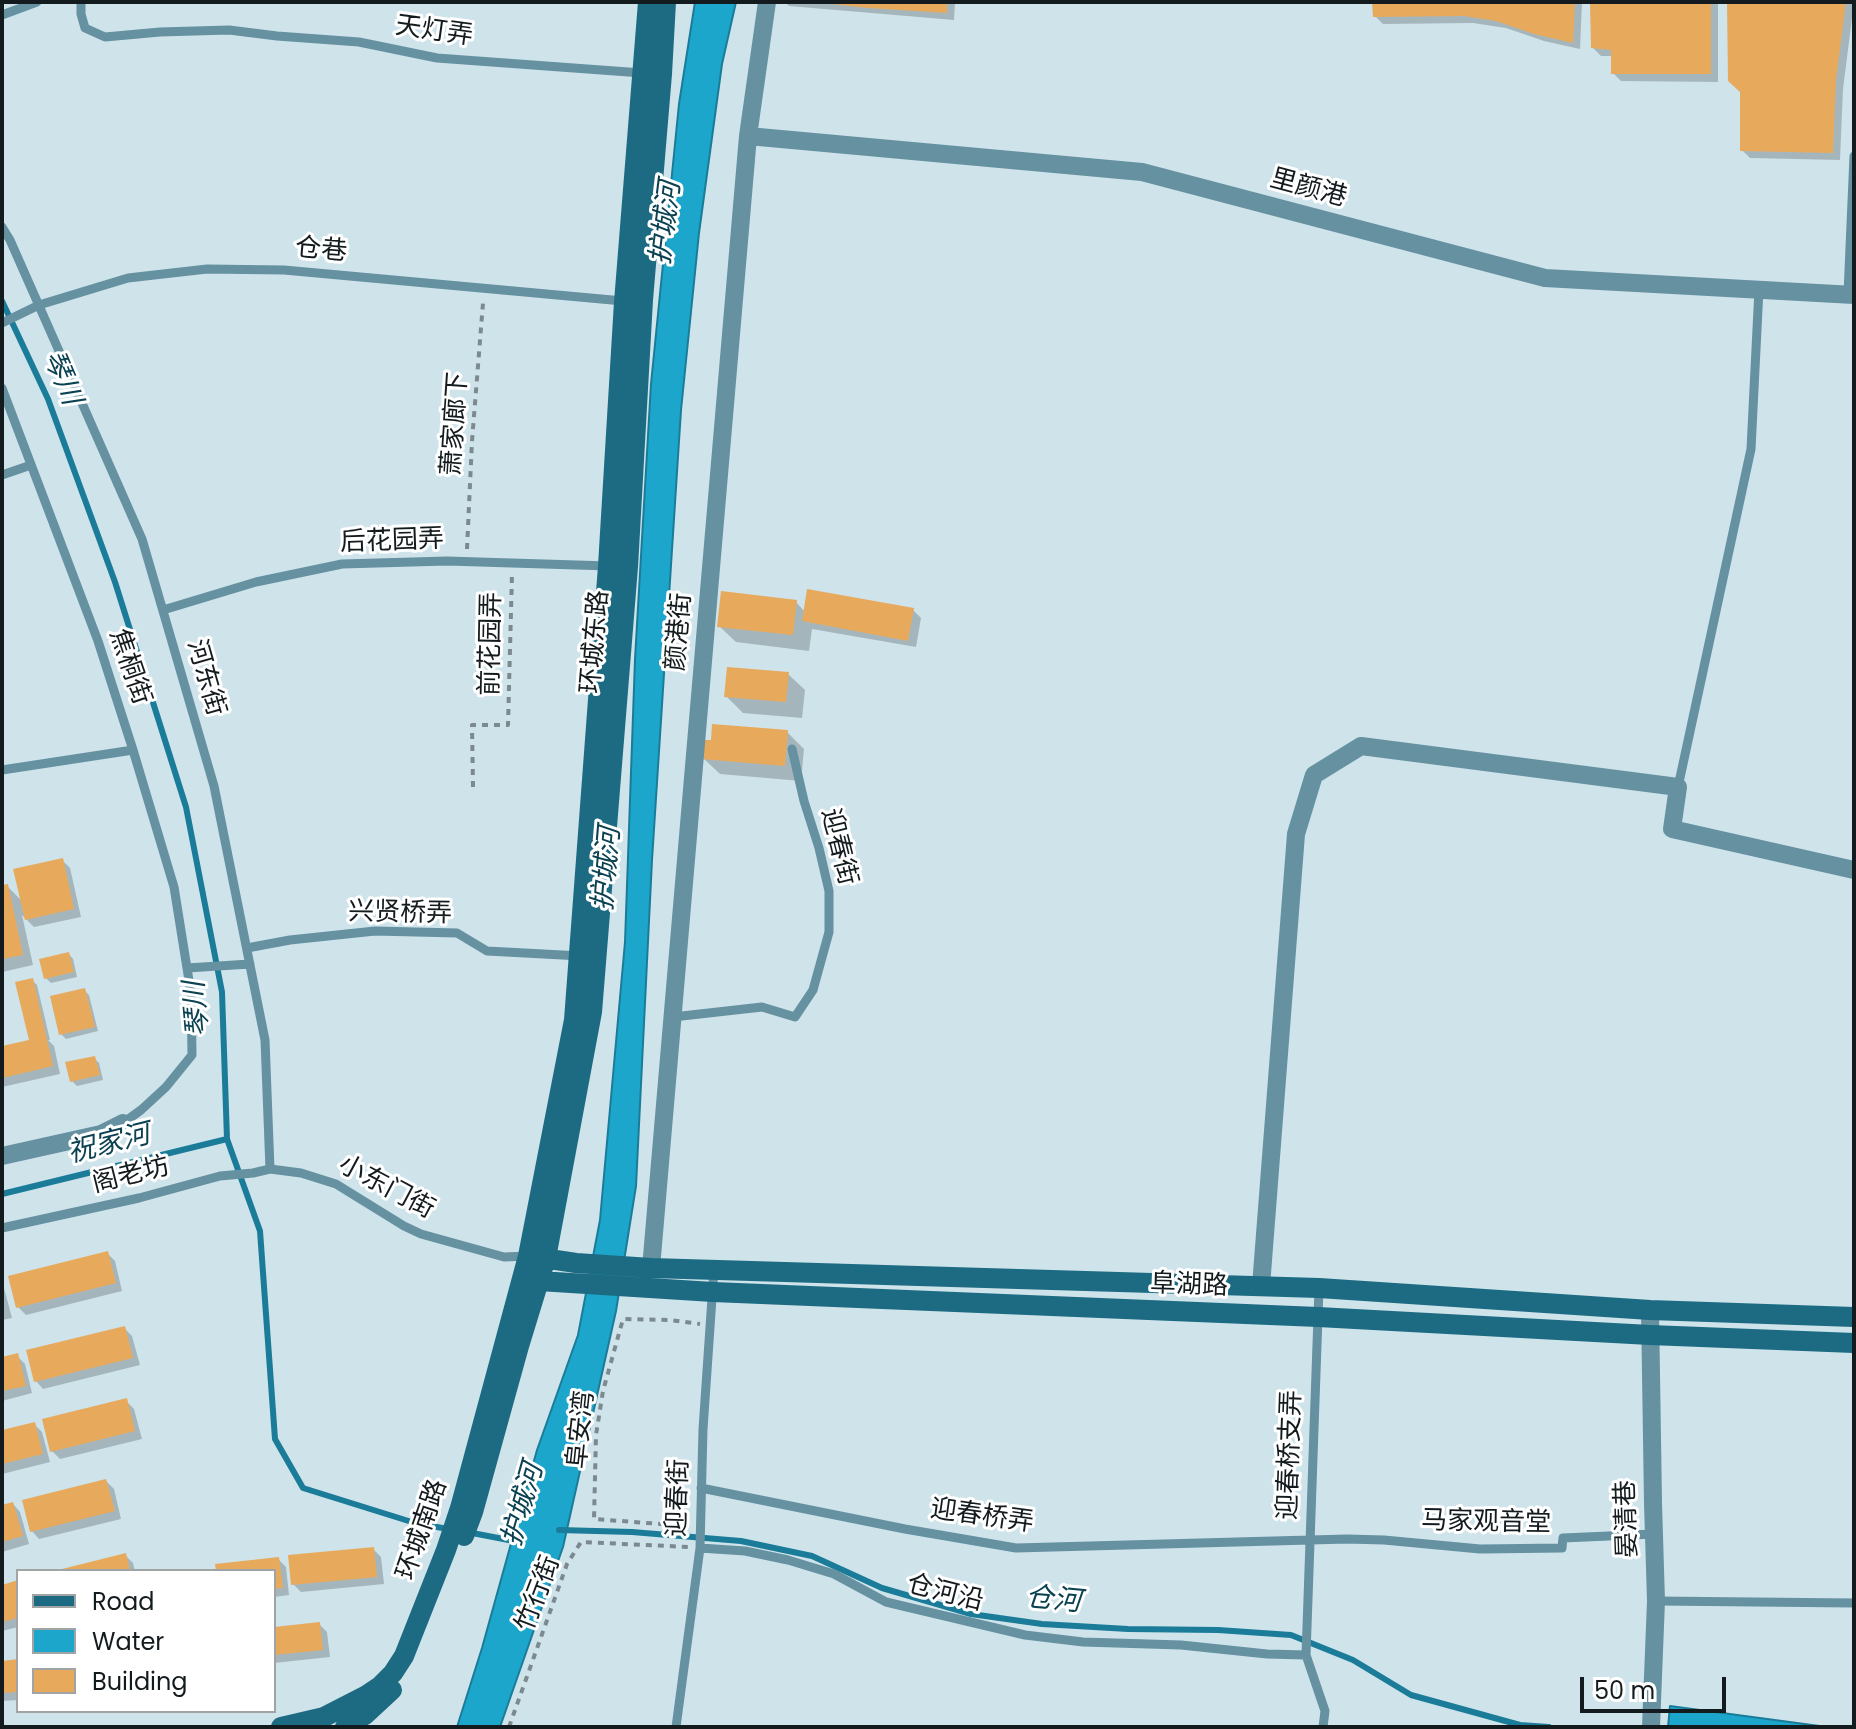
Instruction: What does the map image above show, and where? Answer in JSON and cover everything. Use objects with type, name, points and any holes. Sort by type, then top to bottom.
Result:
[{"type":"main road","name":"环城东路","points":[[648,2],[652,73]]},
{"type":"main road","name":"环城东路","points":[[531,1279],[592,1012],[587,957],[618,566],[633,301],[652,73],[666,2]]},
{"type":"main road","name":"阜湖路","points":[[537,1257],[575,1272]]},
{"type":"main road","name":"阜湖路","points":[[630,1276],[651,1268],[1261,1286],[1650,1310],[1854,1317]]},
{"type":"main road","name":"阜湖路","points":[[531,1279],[575,1272],[630,1276],[713,1292],[1854,1343]]},
{"type":"main road","name":"环城南路","points":[[345,1727],[365,1715],[407,1673],[420,1651],[467,1510],[531,1279]]},
{"type":"main road","name":"环城南路","points":[[281,1727],[324,1717],[365,1696],[393,1673],[404,1656],[451,1553]]},
{"type":"street","name":"颜港街","points":[[651,1268],[748,136],[767,2]]},
{"type":"street","name":"里颜港","points":[[748,136],[1142,172],[1545,278],[1851,295]]},
{"type":"street","points":[[1261,1286],[1296,834],[1314,775],[1361,746],[1678,787],[1672,829],[1854,870]]},
{"type":"street","points":[[2,1156],[101,1134],[123,1123]]},
{"type":"street","name":"晏清巷","points":[[1650,1310],[1656,1601],[1652,1720]]},
{"type":"lane","points":[[2,15],[37,2]]},
{"type":"lane","name":"天灯弄","points":[[81,2],[85,28],[105,37],[229,30],[359,42],[437,58],[652,73]]},
{"type":"lane","points":[[1851,295],[1854,156]]},
{"type":"lane","name":"河东街","points":[[2,227],[142,539],[214,786],[265,1040],[270,1169]]},
{"type":"lane","name":"仓巷","points":[[2,323],[39,305],[128,278],[207,269],[284,270],[633,301]]},
{"type":"lane","points":[[1678,787],[1751,449],[1759,289]]},
{"type":"lane","name":"焦桐街","points":[[2,388],[98,641],[174,887],[191,993],[192,1055],[166,1087],[123,1123]]},
{"type":"lane","points":[[2,475],[31,465]]},
{"type":"lane","name":"后花园弄","points":[[163,610],[256,582],[342,564],[467,562],[618,566]]},
{"type":"lane","name":"迎春街","points":[[673,1017],[762,1007],[795,1017],[813,990],[829,932],[829,891],[792,749]]},
{"type":"lane","points":[[2,770],[133,750]]},
{"type":"lane","name":"兴贤桥弄","points":[[247,948],[375,931],[457,933],[487,951],[587,957]]},
{"type":"lane","points":[[187,968],[250,964]]},
{"type":"lane","name":"小东门街","points":[[270,1169],[301,1173],[336,1184],[421,1234],[504,1257],[537,1257]]},
{"type":"lane","name":"阁老坊","points":[[2,1228],[139,1198],[220,1176],[270,1169]]},
{"type":"lane","points":[[504,1257],[531,1279]]},
{"type":"lane","name":"迎春街","points":[[676,1727],[700,1548],[703,1429],[714,1269]]},
{"type":"lane","name":"迎春桥支弄","points":[[1306,1655],[1319,1288]]},
{"type":"lane","name":"迎春桥弄","points":[[701,1488],[1016,1548],[1309,1540]]},
{"type":"lane","name":"马家观音堂","points":[[1309,1540],[1384,1540],[1480,1549],[1562,1548],[1563,1538],[1654,1534]]},
{"type":"lane","name":"仓河沿","points":[[700,1548],[745,1551],[788,1560],[834,1574],[886,1602],[1025,1635],[1083,1642],[1181,1645],[1306,1655]]},
{"type":"lane","points":[[1656,1601],[1854,1603]]},
{"type":"lane","points":[[1306,1655],[1325,1711],[1323,1727]]},
{"type":"path","name":"萧家廊下","points":[[467,562],[472,441],[485,288]]},
{"type":"path","name":"前花园弄","points":[[473,787],[472,725],[508,725],[512,563]]},
{"type":"path","name":"阜安湾","points":[[701,1510],[692,1526],[594,1519],[596,1435],[603,1391],[623,1319],[710,1325]]},
{"type":"path","name":"竹行街","points":[[509,1727],[567,1564],[581,1542],[700,1548]]},
{"type":"water","name":"护城河","points":[[695,2],[736,2],[722,64],[699,233],[681,410],[652,860],[636,1186],[616,1311],[563,1547],[500,1727],[457,1727],[537,1450],[578,1335],[600,1220],[625,942],[635,659],[651,384],[679,104]]},
{"type":"water","points":[[1670,1706],[1827,1727],[1668,1727]]},
{"type":"building","points":[[832,2],[947,2],[947,13],[868,8]]},
{"type":"building","points":[[1372,2],[1575,2],[1573,43],[1496,21],[1464,16],[1373,17]]},
{"type":"building","points":[[1590,2],[1711,2],[1711,74],[1611,74],[1611,50],[1591,48]]},
{"type":"building","points":[[1727,2],[1846,2],[1836,80],[1833,153],[1740,151],[1740,92],[1728,81]]},
{"type":"building","points":[[807,589],[914,608],[908,641],[802,621]]},
{"type":"building","points":[[721,591],[797,600],[793,635],[717,627]]},
{"type":"building","points":[[727,667],[789,672],[786,702],[724,697]]},
{"type":"building","points":[[712,724],[788,730],[785,766],[701,759],[703,740],[711,740]]},
{"type":"building","points":[[63,858],[74,909],[25,920],[13,869]]},
{"type":"building","points":[[8,884],[23,955],[2,959],[2,885]]},
{"type":"building","points":[[69,952],[74,972],[44,979],[39,959]]},
{"type":"building","points":[[33,978],[53,1066],[2,1078],[2,1046],[29,1040],[15,982]]},
{"type":"building","points":[[85,988],[95,1027],[59,1035],[50,996]]},
{"type":"building","points":[[95,1056],[100,1075],[70,1082],[65,1062]]},
{"type":"building","points":[[108,1251],[116,1283],[16,1308],[8,1276]]},
{"type":"building","points":[[125,1326],[133,1358],[34,1382],[26,1350]]},
{"type":"building","points":[[18,1353],[26,1386],[2,1391],[2,1357]]},
{"type":"building","points":[[127,1398],[135,1431],[50,1452],[42,1419]]},
{"type":"building","points":[[35,1422],[43,1454],[2,1464],[2,1430]]},
{"type":"building","points":[[106,1479],[115,1511],[30,1532],[22,1500]]},
{"type":"building","points":[[13,1502],[23,1536],[2,1542],[2,1505]]},
{"type":"building","points":[[374,1547],[377,1577],[291,1585],[288,1555]]},
{"type":"building","points":[[126,1553],[130,1569],[62,1569]]},
{"type":"building","points":[[279,1557],[283,1588],[276,1589],[276,1569],[216,1569],[215,1564]]},
{"type":"building","points":[[16,1581],[16,1618],[2,1622],[2,1585]]},
{"type":"building","points":[[320,1622],[323,1650],[276,1655],[276,1627]]},
{"type":"building","points":[[16,1659],[16,1692],[2,1693],[2,1661]]},
{"type":"waterway","name":"琴川","points":[[2,301],[48,399],[115,582],[186,807],[222,992],[227,1139],[260,1231],[275,1439],[303,1488],[415,1523],[448,1529]]},
{"type":"waterway","name":"祝家河","points":[[2,1194],[227,1139]]},
{"type":"waterway","name":"仓河","points":[[559,1530],[632,1532],[741,1541],[812,1556],[882,1588],[971,1614],[1042,1624],[1291,1635],[1353,1660],[1411,1695],[1520,1725],[1549,1727]]},
{"type":"waterway","name":"琴川","points":[[467,1532],[519,1542]]}]
